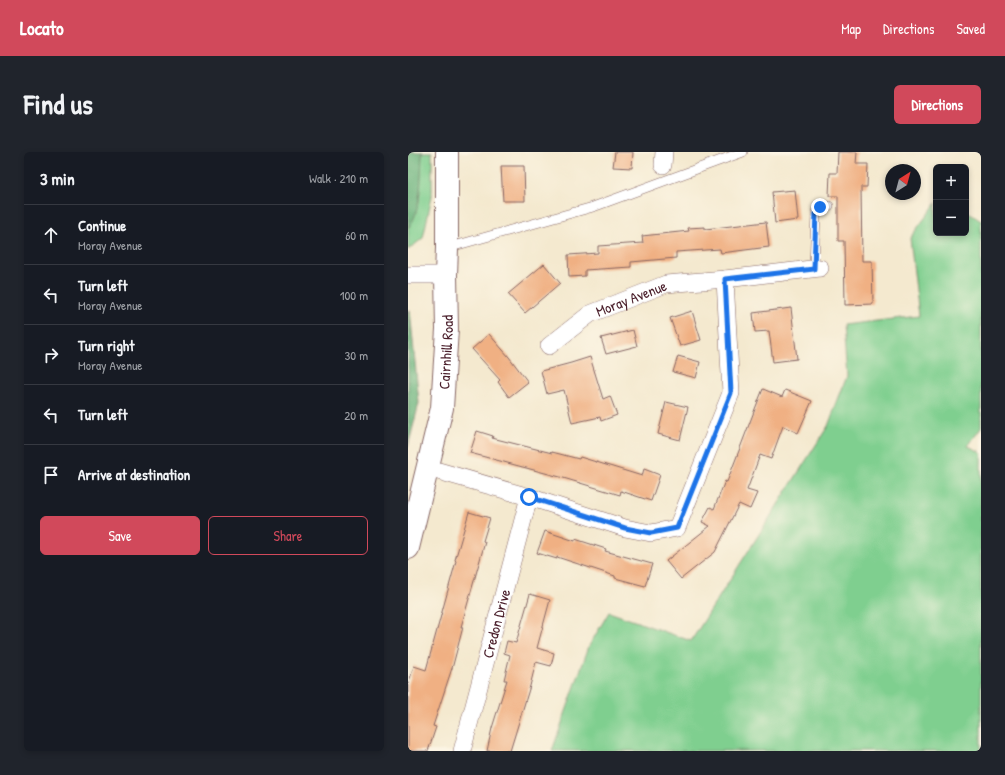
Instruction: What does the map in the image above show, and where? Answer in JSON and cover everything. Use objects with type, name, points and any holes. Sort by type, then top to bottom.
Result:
[{"type":"main road","name":"Cairnhill Road","points":[[408,548],[442,408],[447,329],[447,152]]},
{"type":"street","name":"Moray Avenue","points":[[549,346],[590,314],[666,284],[725,279],[817,268]]},
{"type":"street","points":[[408,275],[446,275]]},
{"type":"street","points":[[428,468],[529,497],[625,528],[651,533],[677,528],[731,393],[725,279]]},
{"type":"street","name":"Credon Drive","points":[[462,751],[529,497]]},
{"type":"lane","points":[[447,248],[593,207],[743,152]]},
{"type":"lane","points":[[817,268],[816,212],[820,207],[829,206]]},
{"type":"green space","points":[[408,152],[422,152],[421,181],[418,203],[413,221],[408,228]]},
{"type":"green space","points":[[422,152],[432,152],[432,196],[423,238],[408,250],[408,228],[419,202]]},
{"type":"green space","points":[[933,207],[933,236],[969,236],[969,213],[981,221],[981,428],[968,446],[981,452],[981,751],[552,751],[589,646],[609,612],[691,641],[828,426],[847,376],[843,325],[919,316],[910,238]]},
{"type":"green space","points":[[408,310],[410,310],[419,403],[408,447]]},
{"type":"building","points":[[615,152],[633,152],[632,168],[613,167]]},
{"type":"building","points":[[838,152],[857,152],[856,164],[868,164],[867,187],[861,187],[862,261],[872,261],[873,304],[845,305],[844,241],[838,241],[838,196],[829,196],[830,173],[837,173]]},
{"type":"building","points":[[501,166],[524,166],[525,201],[503,201]]},
{"type":"building","points":[[795,190],[798,220],[775,223],[772,192]]},
{"type":"building","points":[[766,222],[769,247],[721,253],[720,249],[676,252],[676,258],[631,262],[631,267],[585,270],[585,276],[569,277],[568,255],[598,253],[598,246],[643,243],[642,236],[689,231],[688,228],[705,227],[705,229]]},
{"type":"building","points":[[544,264],[560,283],[525,313],[508,294]]},
{"type":"building","points":[[791,308],[797,359],[773,362],[769,331],[755,332],[753,313]]},
{"type":"building","points":[[692,311],[701,340],[680,346],[670,318]]},
{"type":"building","points":[[633,330],[637,346],[606,354],[601,338]]},
{"type":"building","points":[[489,334],[528,382],[509,397],[498,382],[500,380],[472,349]]},
{"type":"building","points":[[678,356],[700,362],[696,378],[673,372]]},
{"type":"building","points":[[590,357],[603,399],[610,396],[617,415],[601,421],[600,417],[572,423],[564,390],[547,394],[541,371]]},
{"type":"building","points":[[763,389],[782,397],[785,390],[812,401],[798,433],[783,426],[771,459],[760,455],[747,490],[757,493],[750,509],[739,504],[715,552],[681,579],[666,561],[710,526],[702,522],[710,507],[714,509],[725,481],[727,482]]},
{"type":"building","points":[[666,402],[688,407],[680,440],[658,434]]},
{"type":"building","points":[[477,431],[493,436],[492,438],[579,459],[580,457],[642,476],[644,469],[660,475],[651,501],[621,491],[620,495],[470,453]]},
{"type":"building","points":[[469,512],[490,518],[483,541],[485,542],[461,627],[463,627],[453,665],[433,726],[436,727],[428,751],[408,751],[408,685],[414,666],[426,670]]},
{"type":"building","points":[[545,531],[606,549],[605,551],[652,564],[645,586],[615,578],[615,576],[557,557],[557,559],[537,553]]},
{"type":"building","points":[[530,594],[550,600],[537,648],[554,653],[551,666],[536,662],[510,751],[487,751],[492,728],[507,680],[504,680],[510,655],[504,653],[507,641],[516,643]]},
{"type":"route","points":[[529,497],[625,528],[651,533],[677,528],[731,393],[725,279],[814,269],[815,220],[816,212],[820,207]]}]
